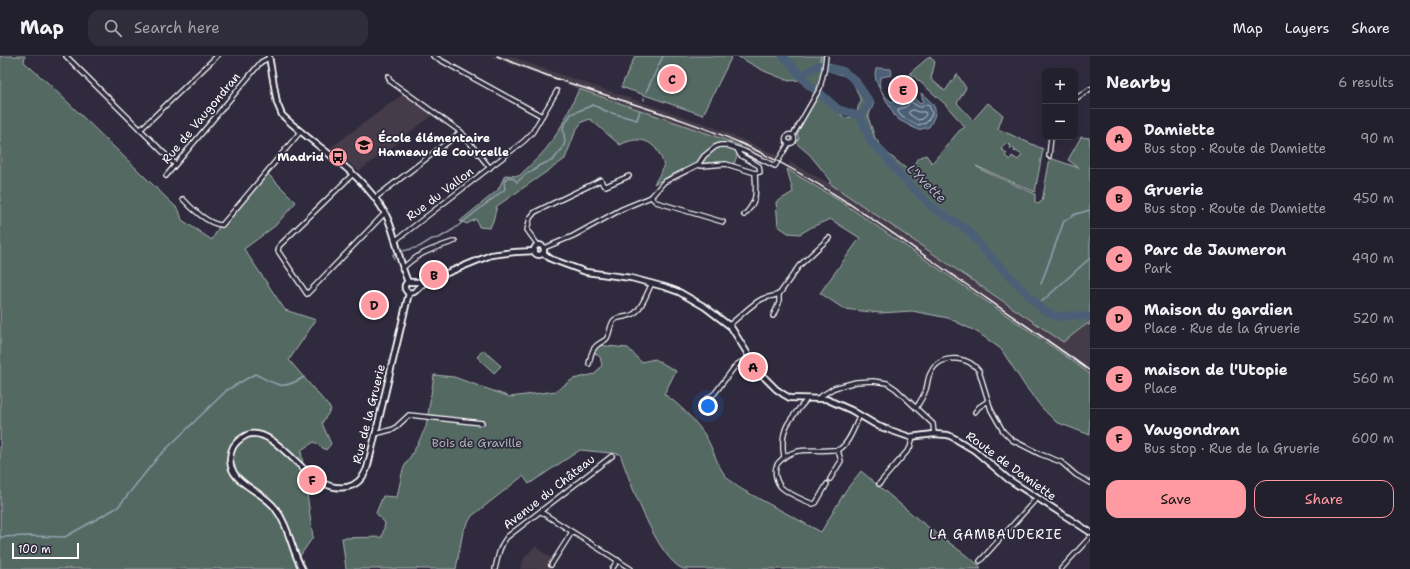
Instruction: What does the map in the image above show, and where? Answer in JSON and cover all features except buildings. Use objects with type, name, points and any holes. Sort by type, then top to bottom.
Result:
[{"type":"street","points":[[67,56],[175,164]]},
{"type":"street","points":[[140,130],[217,56]]},
{"type":"street","points":[[433,56],[542,116]]},
{"type":"street","points":[[425,282],[411,282],[406,284],[406,291],[409,293],[415,291],[425,282],[491,255],[535,251],[538,254],[622,209],[651,197],[664,182],[698,165],[704,156],[720,145],[726,145],[744,151],[775,166],[789,143],[794,141],[795,137],[793,135],[820,88],[826,56]]},
{"type":"street","points":[[269,57],[279,109],[282,115],[368,188],[385,213],[393,230],[402,269],[411,282],[416,286],[415,291]]},
{"type":"street","name":"Rue de Vaugondran","points":[[166,176],[261,62],[269,57]]},
{"type":"street","points":[[388,76],[390,81],[461,132],[490,168]]},
{"type":"street","points":[[1078,97],[1090,89]]},
{"type":"street","name":"Rue du Vallon","points":[[396,240],[524,141],[532,133],[557,91]]},
{"type":"street","points":[[183,199],[193,210],[215,224],[222,225],[301,131]]},
{"type":"street","points":[[375,198],[461,132]]},
{"type":"street","points":[[789,143],[786,141],[786,137],[789,134],[793,135]]},
{"type":"street","points":[[1049,156],[1051,140]]},
{"type":"street","points":[[698,165],[726,164],[755,173],[760,172],[759,166],[740,155],[737,149]]},
{"type":"street","points":[[744,215],[751,207],[756,197],[755,173]]},
{"type":"street","points":[[353,174],[279,246],[278,251],[307,294],[385,213]]},
{"type":"street","points":[[544,251],[541,245],[538,245],[527,230],[530,218],[535,212],[601,180],[606,186],[629,176]]},
{"type":"street","points":[[651,197],[656,202],[723,222]]},
{"type":"street","points":[[773,316],[779,302],[779,294],[799,266],[829,238]]},
{"type":"street","points":[[402,269],[411,259],[422,253],[455,241]]},
{"type":"street","points":[[535,251],[538,245]]},
{"type":"street","name":"Route de Damiette","points":[[544,251],[551,259],[586,272],[611,274],[652,283],[679,292],[705,307],[729,325],[759,372],[776,389],[790,398],[818,398],[833,401],[878,426],[904,436],[934,434],[948,436],[964,443],[1008,479],[1090,532]]},
{"type":"street","points":[[589,364],[591,351],[597,344],[606,340],[614,319],[626,317],[635,313],[652,283]]},
{"type":"street","name":"Rue de la Gruerie","points":[[302,569],[294,552],[284,522],[275,508],[264,497],[238,479],[232,469],[230,456],[238,441],[249,434],[254,434],[265,437],[279,446],[316,479],[330,486],[345,488],[354,485],[362,478],[367,469],[409,293]]},
{"type":"street","points":[[729,325],[756,302],[779,294]]},
{"type":"street","points":[[706,400],[715,393],[736,365],[749,357]]},
{"type":"street","points":[[916,408],[925,393],[930,374],[934,366],[939,362],[950,359],[965,361],[975,366],[979,371],[991,410],[1003,431],[1012,440],[1040,454],[1061,462],[1090,483]]},
{"type":"street","points":[[818,398],[834,388],[856,382],[873,381],[887,383],[896,389],[933,424],[934,434]]},
{"type":"street","points":[[784,457],[784,431],[808,398]]},
{"type":"street","points":[[975,412],[979,406],[988,401]]},
{"type":"street","points":[[375,434],[394,429],[409,415],[482,423]]},
{"type":"street","points":[[827,484],[816,503],[813,504],[781,487],[775,473],[778,463],[790,453],[801,450],[838,450],[845,444],[860,415]]},
{"type":"street","points":[[879,484],[910,448],[912,436]]},
{"type":"street","points":[[830,479],[841,461],[838,450]]},
{"type":"street","name":"Avenue du Château","points":[[495,569],[499,550],[507,537],[612,456]]},
{"type":"street","points":[[980,561],[1037,498]]},
{"type":"street","points":[[541,512],[632,569]]},
{"type":"street","points":[[551,565],[572,532]]},
{"type":"street","points":[[1061,569],[1090,537]]},
{"type":"street","points":[[612,569],[618,560]]},
{"type":"shaded area","points":[[489,56],[511,56],[533,65],[706,124],[779,156],[775,163],[715,136]]},
{"type":"shaded area","points":[[403,94],[433,115],[359,171],[330,148]]},
{"type":"shaded area","points":[[790,162],[829,183],[1063,342],[1087,324],[1090,325],[1090,374],[840,201],[787,169]]},
{"type":"shaded area","points":[[535,546],[552,559],[549,564],[552,566],[550,569],[520,569],[525,557]]},
{"type":"green space","points":[[0,56],[25,56],[24,62],[49,84],[179,210],[182,220],[212,240],[222,221],[265,171],[296,202],[275,226],[244,249],[285,310],[316,320],[289,360],[331,409],[322,423],[331,444],[326,450],[314,442],[301,450],[313,537],[300,556],[307,569],[0,569]]},
{"type":"green space","points":[[635,56],[732,56],[703,115],[621,87]]},
{"type":"green space","points":[[737,56],[825,56],[825,64],[817,92],[799,80],[789,81],[764,71]]},
{"type":"green space","points":[[930,56],[935,62],[931,79],[945,91],[957,74],[966,88],[957,103],[973,120],[988,103],[1003,115],[998,129],[1043,149],[1035,192],[976,166],[1035,194],[1035,202],[1038,204],[1042,201],[1050,158],[1079,168],[1068,160],[1081,137],[1090,138],[1090,325],[1087,324],[1063,342],[829,183],[831,181],[810,155],[796,143],[799,139],[797,134],[817,92],[845,118],[857,116],[858,107],[861,101],[853,82],[845,76],[826,70],[829,63],[857,77],[874,103],[868,117],[875,138],[886,152],[909,171],[918,158],[926,155],[932,163],[959,131],[965,127],[944,103],[910,73]],"holes":[[[1006,143],[1011,146],[1011,150],[1013,148],[1015,152],[1016,151],[1022,155],[1018,160],[1012,156],[1010,160],[1005,156],[1007,153],[1001,149]]]},
{"type":"green space","points":[[579,89],[741,146],[734,164],[718,162],[694,164],[654,184],[664,167],[662,159],[654,146],[642,140],[635,140],[620,145],[590,119],[582,122],[576,130],[565,159],[497,206],[490,228],[479,227],[476,219],[467,224],[460,221],[498,190],[505,175],[519,176],[542,153],[558,132]]},
{"type":"green space","points":[[787,169],[840,201],[1090,374],[1090,435],[1056,422],[1042,408],[1025,386],[1001,349],[977,332],[948,318],[912,311],[880,313],[844,309],[820,293],[860,238],[830,219],[800,234],[788,233],[778,226],[776,202],[793,192]]},
{"type":"green space","name":"Bois de Graville","points":[[597,345],[628,348],[641,362],[655,359],[676,371],[664,394],[681,407],[697,424],[710,444],[723,472],[734,484],[743,490],[821,532],[846,490],[861,471],[919,520],[979,565],[981,569],[683,569],[673,562],[654,535],[637,500],[620,454],[580,450],[529,484],[523,476],[472,516],[463,531],[456,569],[346,569],[342,538],[382,537],[385,523],[376,513],[383,496],[397,497],[403,469],[426,427],[434,375],[454,377],[510,397],[556,391],[573,379],[595,374],[602,365],[600,357],[595,353]]},
{"type":"green space","points":[[483,350],[501,366],[494,373],[477,357]]},
{"type":"water","points":[[876,69],[891,69],[892,75],[881,77],[879,84],[886,97],[892,102],[894,100],[901,105],[905,104],[907,101],[906,98],[913,95],[920,104],[923,101],[921,93],[930,101],[935,108],[935,112],[929,127],[918,130],[899,120],[894,115],[876,81]]},
{"type":"waterway","points":[[646,92],[663,56]]},
{"type":"waterway","name":"L'Yvette","points":[[783,56],[807,84],[838,109],[860,116],[871,142],[883,153],[904,179],[933,208],[968,230],[984,250],[1042,309],[1060,317],[1071,315],[1090,317]]},
{"type":"waterway","points":[[819,65],[821,56]]},
{"type":"waterway","points":[[800,76],[819,65],[843,71],[854,79],[870,102],[860,116]]},
{"type":"waterway","points":[[403,251],[419,247],[454,229],[505,189],[504,181],[508,177],[513,178],[517,182],[526,174],[535,170],[538,166],[553,160],[562,149],[565,142],[563,127],[571,114],[593,105],[608,112],[637,120],[640,110]]},
{"type":"waterway","points":[[1041,284],[1064,221],[1076,214],[1090,210]]},
{"type":"waterway","points":[[394,259],[393,254],[395,254]]},
{"type":"waterway","points":[[1038,305],[1090,258]]},
{"type":"waterway","points":[[0,537],[65,537],[118,507],[158,457],[227,390],[255,374],[280,385],[290,384],[304,377]]},
{"type":"railway","points":[[497,56],[559,80],[685,121],[747,146],[795,170],[862,212],[1090,371]]},
{"type":"place","name":"Parc de Jaumeron","points":[[672,79]]},
{"type":"place","name":"maison de l'Utopie","points":[[903,90]]},
{"type":"place","name":"École élémentaire Hameau de Courcelle","points":[[364,145]]},
{"type":"place","name":"Madrid","points":[[338,157]]},
{"type":"place","name":"Gruerie","points":[[434,275]]},
{"type":"place","name":"Maison du gardien","points":[[374,305]]},
{"type":"place","name":"Damiette","points":[[753,367]]},
{"type":"place","name":"Vaugondran","points":[[312,480]]},
{"type":"district","name":"LA GAMBAUDERIE","points":[[996,534]]}]
